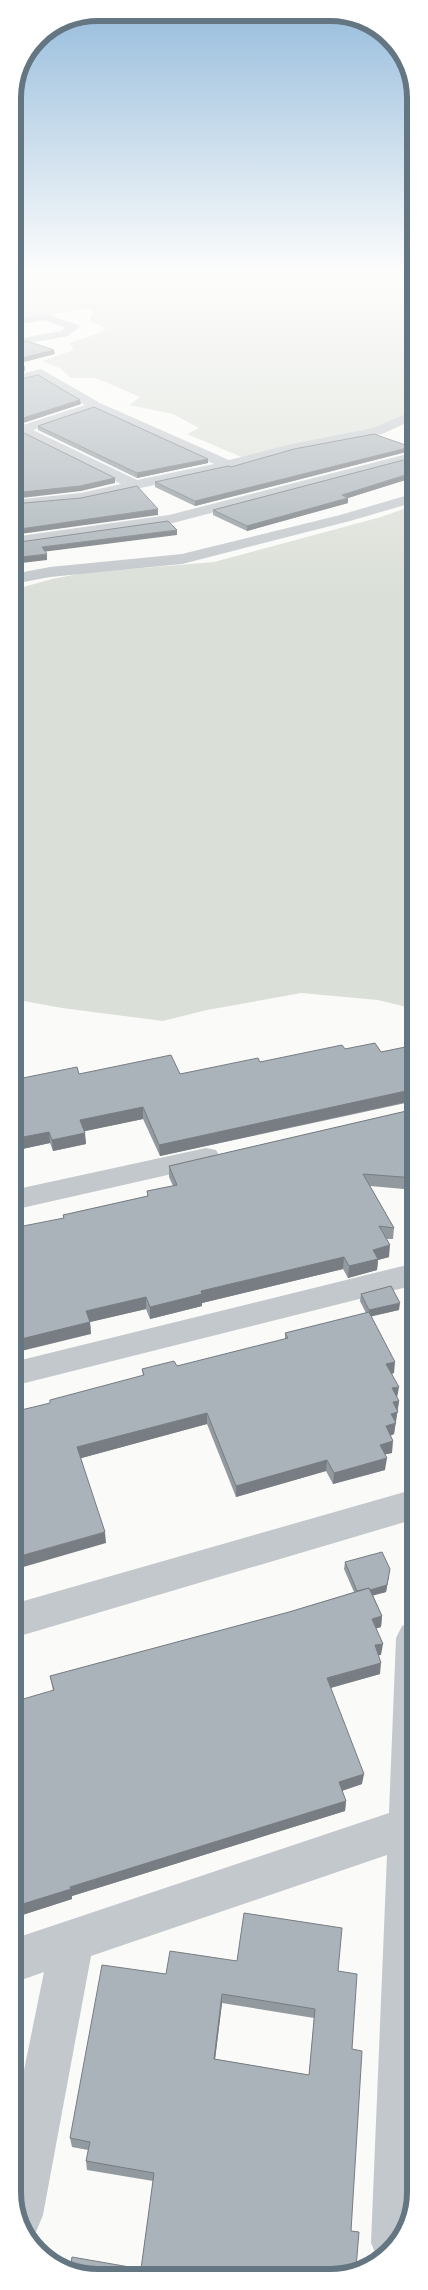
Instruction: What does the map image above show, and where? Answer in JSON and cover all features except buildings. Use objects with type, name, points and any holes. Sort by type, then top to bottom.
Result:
[{"type":"street","points":[[56,382],[95,406],[228,465]]},
{"type":"street","points":[[21,427],[95,406]]},
{"type":"street","points":[[21,504],[81,497],[228,465],[312,444],[377,431],[407,418]]},
{"type":"street","points":[[21,432],[135,485]]},
{"type":"street","points":[[312,444],[333,467],[358,487]]},
{"type":"street","points":[[21,541],[169,519],[333,467],[407,457]]},
{"type":"street","points":[[21,577],[50,572],[140,564],[200,556],[407,499]]},
{"type":"street","points":[[21,1198],[233,1151]]},
{"type":"street","points":[[21,1372],[407,1276]]},
{"type":"street","points":[[21,1618],[407,1506]]},
{"type":"street","points":[[21,1959],[407,1827]]},
{"type":"street","points":[[396,2230],[407,1890]]},
{"type":"street","points":[[22,2200],[72,1942]]},
{"type":"shaded area","points":[[105,382],[407,382],[407,415],[374,429],[244,458],[187,434],[199,428],[173,414],[129,405],[140,397]]},
{"type":"shaded area","points":[[407,508],[407,1007],[378,1000],[301,993],[207,1010],[163,1021],[62,1008],[21,1000],[21,588],[84,573],[214,562],[381,517]]}]
